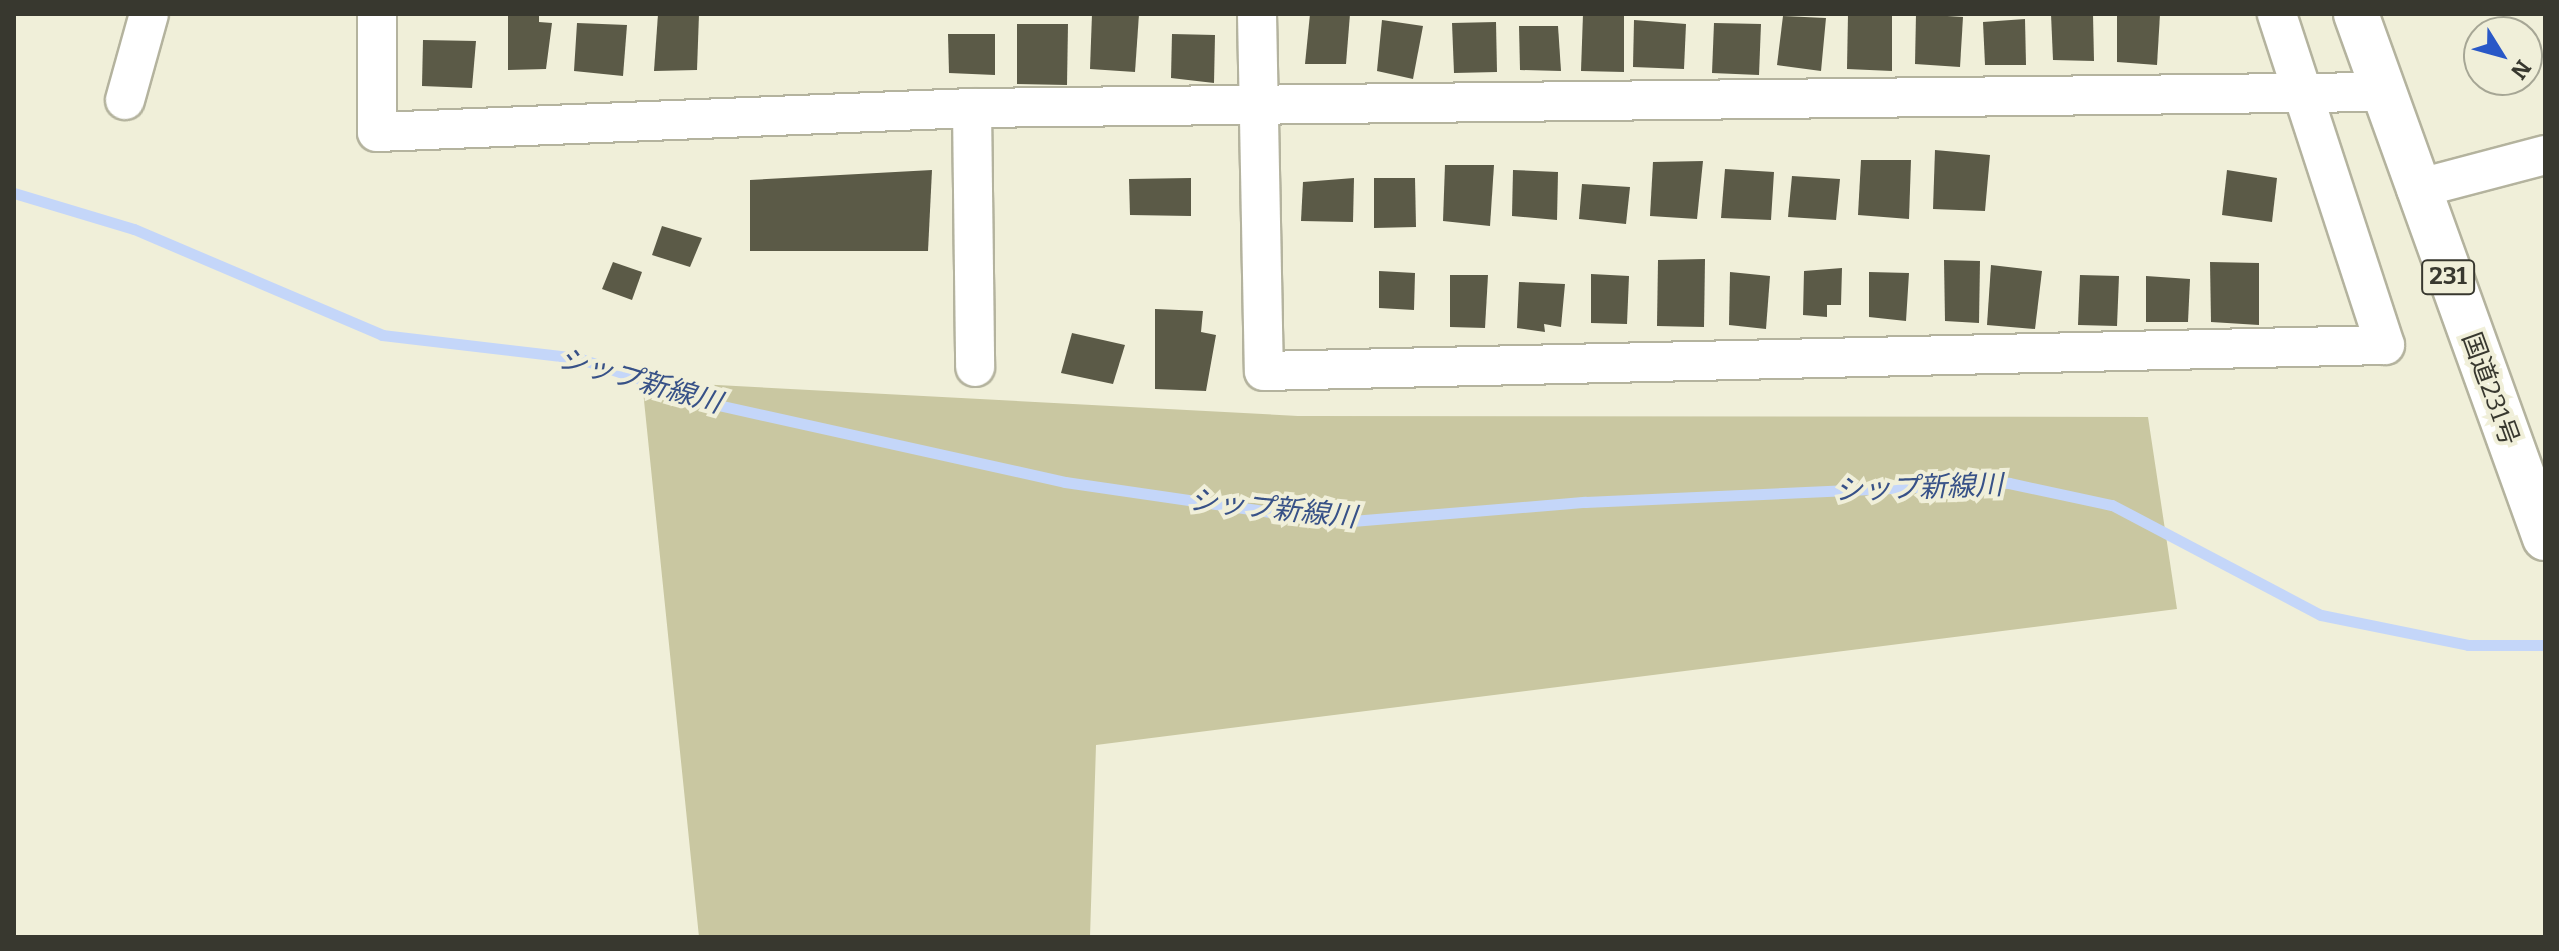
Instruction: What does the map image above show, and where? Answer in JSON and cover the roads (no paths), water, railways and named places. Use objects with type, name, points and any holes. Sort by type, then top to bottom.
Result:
[{"type":"highway","name":"国道231号","points":[[2356,14],[2416,189],[2545,538]]},
{"type":"street","points":[[125,100],[149,14]]},
{"type":"street","points":[[377,14],[377,132],[972,108],[2305,90],[2383,92]]},
{"type":"street","points":[[1257,14],[1264,371],[2385,345],[2305,90],[2277,14]]},
{"type":"street","points":[[972,108],[975,367]]},
{"type":"street","points":[[2416,189],[2545,155]]},
{"type":"waterway","name":"シップ新線川","points":[[14,193],[134,229],[382,335],[578,358],[718,405],[1065,482],[1340,522],[1585,502],[2009,483],[2112,505],[2321,615],[2468,645],[2545,645]]}]
